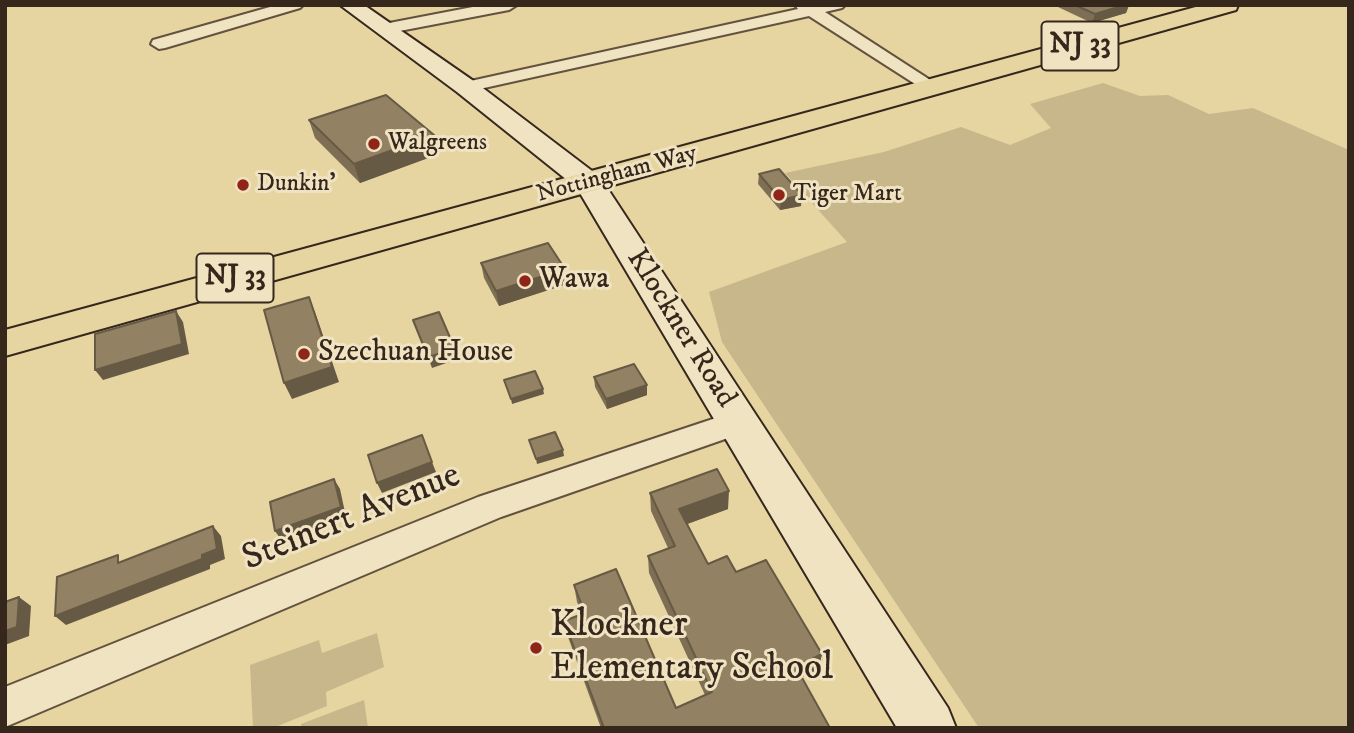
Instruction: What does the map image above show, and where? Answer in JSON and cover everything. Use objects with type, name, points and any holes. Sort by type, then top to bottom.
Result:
[{"type":"main road","name":"Klockner Road","points":[[350,5],[466,87],[590,183],[928,728]]},
{"type":"main road","name":"Nottingham Way","points":[[5,343],[355,244],[590,183],[933,76],[957,80],[1209,7]]},
{"type":"street","points":[[159,44],[295,5]]},
{"type":"street","points":[[384,29],[509,5]]},
{"type":"street","points":[[466,87],[808,8],[834,5],[892,41]]},
{"type":"street","points":[[808,8],[891,61],[933,76]]},
{"type":"street","points":[[891,61],[915,55]]},
{"type":"street","name":"Steinert Avenue","points":[[5,707],[490,507],[737,423]]},
{"type":"shaded area","points":[[1103,83],[1140,96],[1168,95],[1209,114],[1253,108],[1349,150],[1349,728],[979,728],[722,342],[709,292],[847,242],[785,173],[884,152],[961,127],[1010,145],[1051,128],[1030,104]]},
{"type":"shaded area","points":[[377,633],[384,667],[326,692],[327,706],[273,728],[253,728],[250,665],[319,640],[322,653]]},
{"type":"shaded area","points":[[364,700],[368,728],[301,728],[301,724]]},
{"type":"building","points":[[1075,5],[1125,5],[1095,14]]},
{"type":"building","points":[[386,95],[434,135],[354,164],[309,120]]},
{"type":"building","points":[[779,169],[802,195],[781,200],[759,174]]},
{"type":"building","points":[[548,243],[565,269],[496,291],[481,263]]},
{"type":"building","name":"Szechuan House","points":[[309,297],[332,367],[284,383],[264,310]]},
{"type":"building","points":[[176,311],[182,344],[95,370],[95,334]]},
{"type":"building","points":[[439,312],[455,349],[428,357],[413,320]]},
{"type":"building","points":[[634,364],[647,385],[606,399],[594,377]]},
{"type":"building","points":[[535,371],[543,389],[511,399],[504,380]]},
{"type":"building","points":[[555,432],[563,450],[536,459],[529,440]]},
{"type":"building","points":[[422,435],[432,462],[377,483],[368,455]]},
{"type":"building","points":[[717,469],[729,491],[679,509],[708,564],[727,556],[736,572],[766,560],[822,654],[796,667],[830,728],[604,728],[564,621],[585,613],[574,585],[616,569],[676,708],[712,692],[648,556],[675,546],[650,493]]},
{"type":"building","points":[[334,479],[341,507],[275,531],[270,502]]},
{"type":"building","points":[[213,526],[217,549],[202,555],[202,559],[55,616],[57,577],[118,555],[118,563]]},
{"type":"building","points":[[19,597],[17,627],[5,631],[5,602]]},
{"type":"place","name":"Walgreens","points":[[374,144]]},
{"type":"place","name":"Dunkin'","points":[[243,185]]},
{"type":"place","name":"Tiger Mart","points":[[779,195]]},
{"type":"place","name":"Wawa","points":[[525,281]]},
{"type":"place","name":"Szechuan House","points":[[304,354]]},
{"type":"place","name":"Klockner Elementary School","points":[[536,648]]}]
